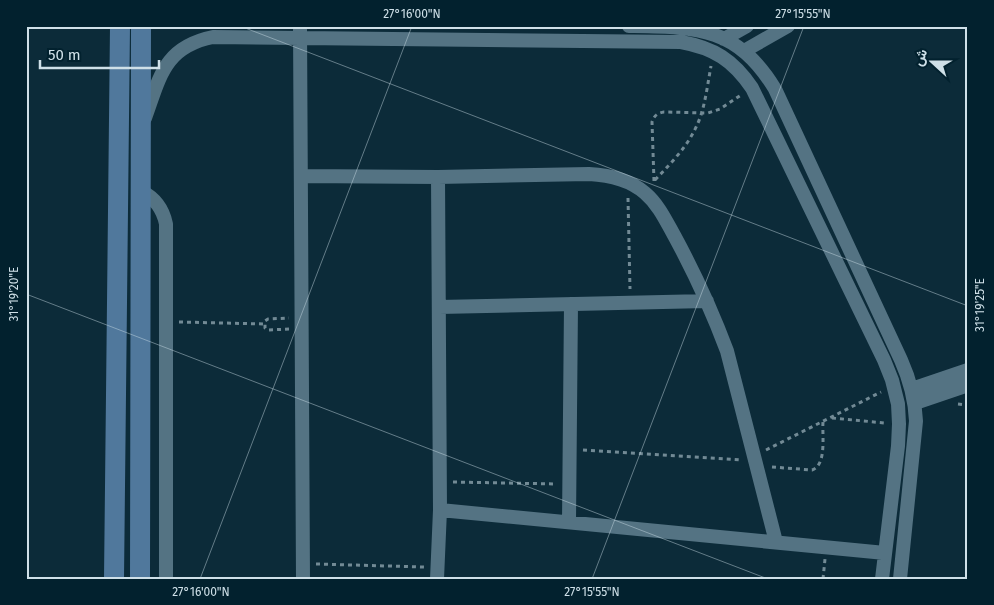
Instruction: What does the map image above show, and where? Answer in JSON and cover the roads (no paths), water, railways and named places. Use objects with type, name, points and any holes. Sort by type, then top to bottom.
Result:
[{"type":"street","points":[[114,579],[120,26]]},
{"type":"street","points":[[140,579],[141,26]]},
{"type":"street","points":[[629,26],[691,28],[708,32],[744,51],[766,75],[775,89],[901,360],[914,396],[914,440],[900,579]]},
{"type":"street","points":[[724,39],[747,26]]},
{"type":"street","points":[[744,51],[788,26]]},
{"type":"street","points":[[141,128],[166,65],[175,54],[186,46],[199,40],[213,37],[300,32],[680,42],[698,45],[714,51],[742,73],[752,88],[884,360],[893,386],[898,404],[898,446],[882,579]]},
{"type":"street","points":[[300,32],[303,579]]},
{"type":"street","points":[[301,176],[438,177],[589,174],[608,175],[628,181],[644,192],[658,206],[690,263],[727,351],[776,542]]},
{"type":"street","points":[[437,573],[440,510],[438,177]]},
{"type":"street","points":[[141,191],[155,200],[164,214],[166,224],[166,579]]},
{"type":"street","points":[[439,307],[707,300]]},
{"type":"street","points":[[569,522],[571,304]]},
{"type":"street","points":[[914,396],[968,370]]},
{"type":"street","points":[[914,396],[968,385]]},
{"type":"street","points":[[440,510],[885,553]]}]
